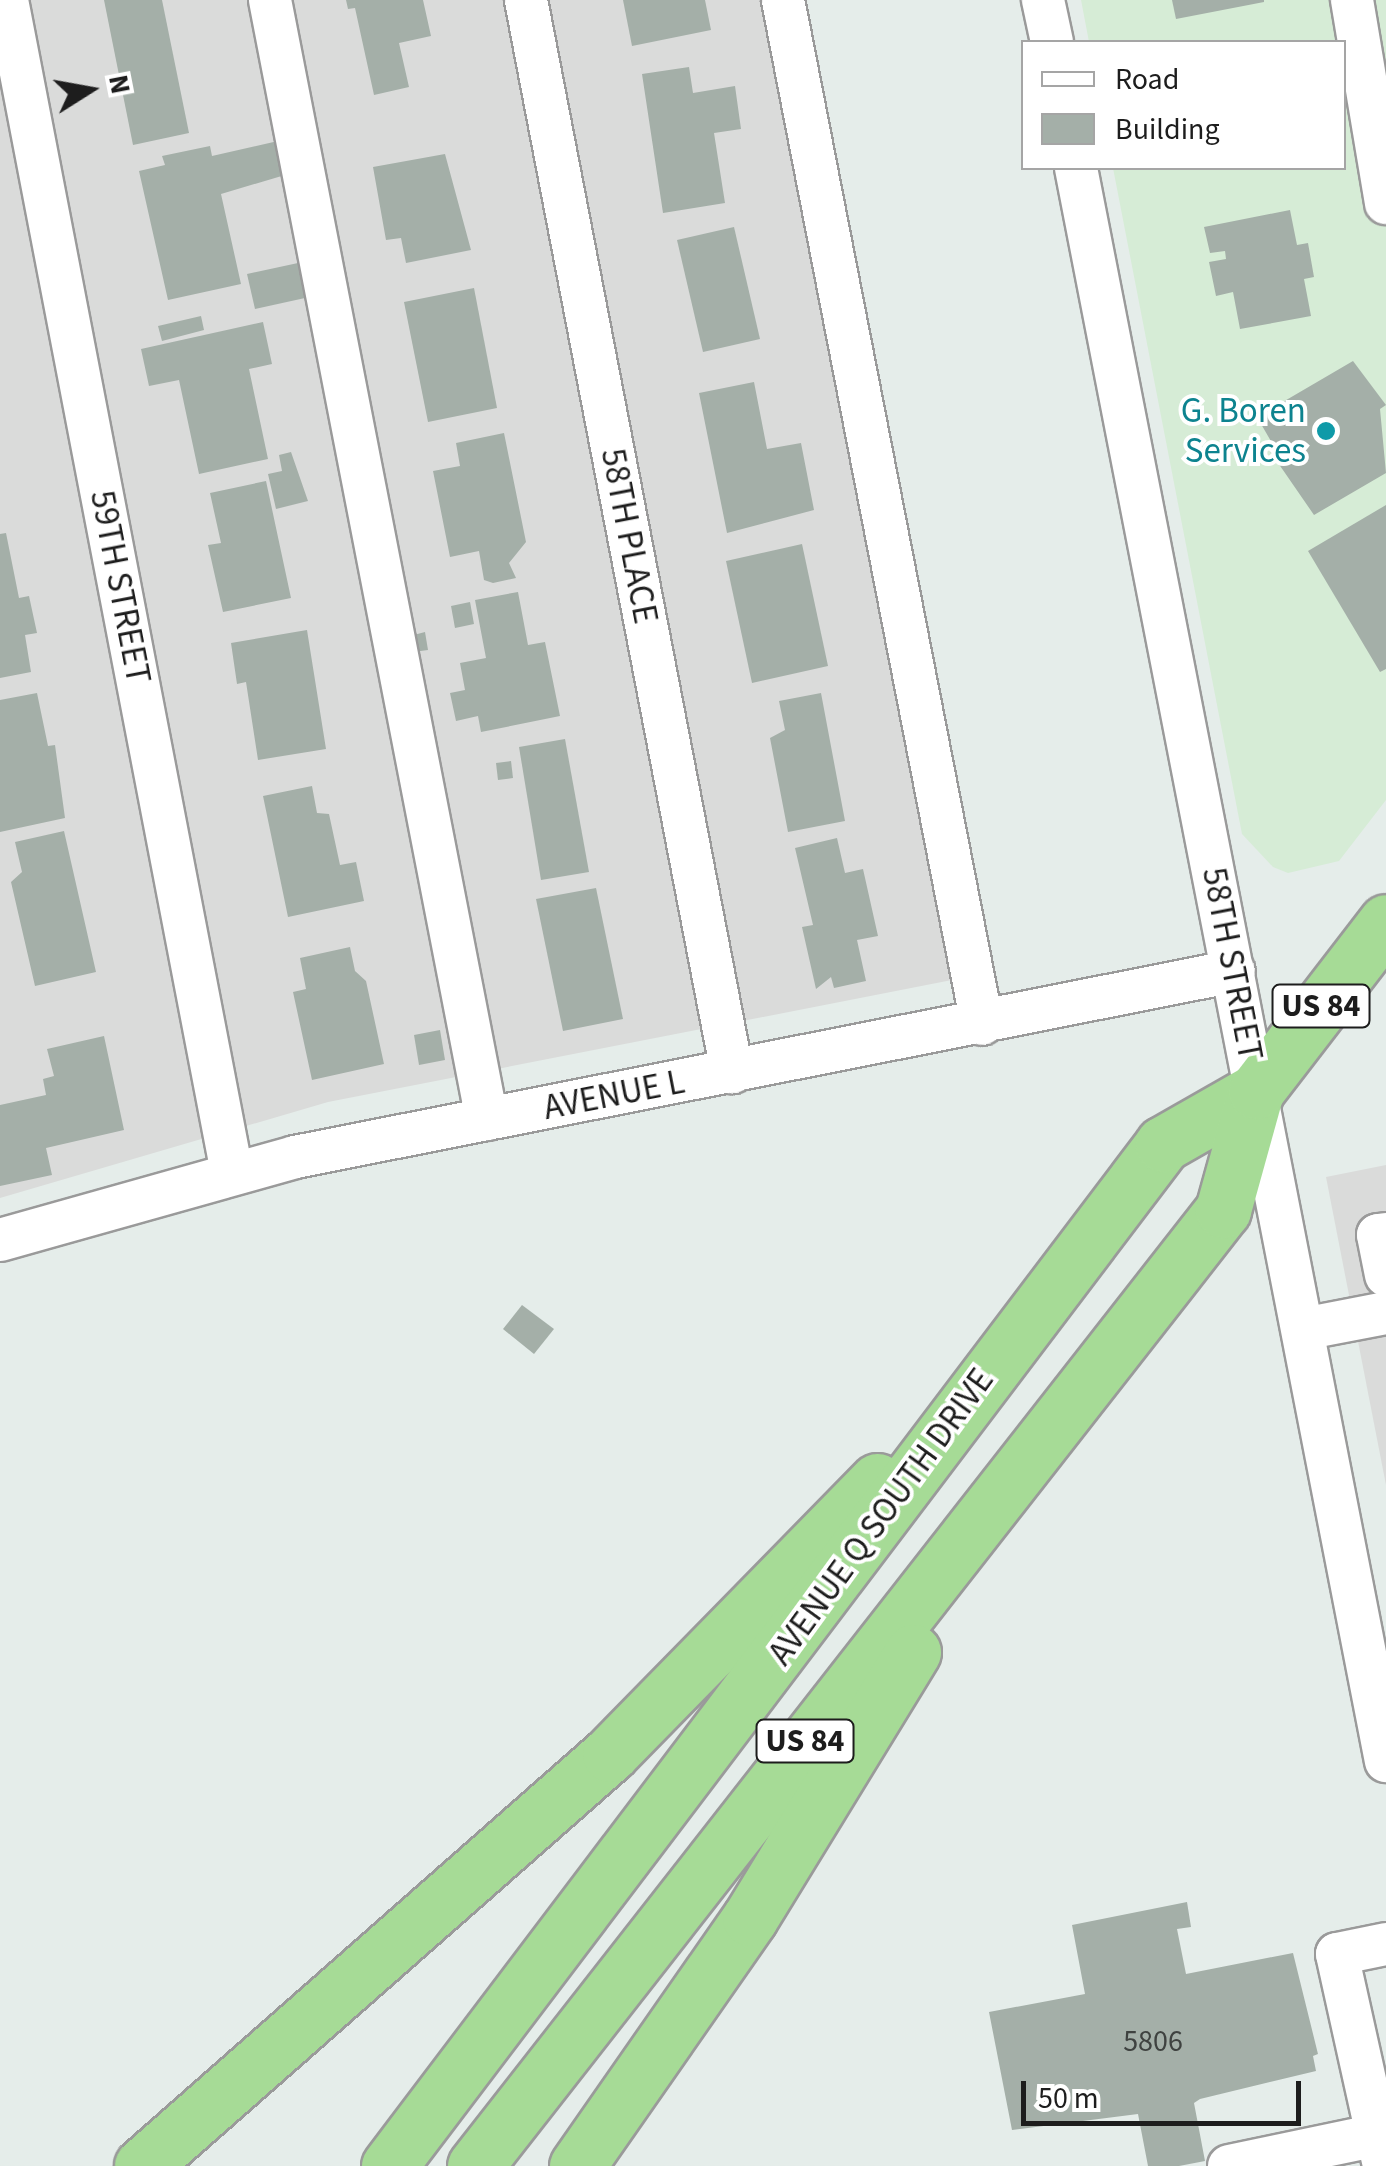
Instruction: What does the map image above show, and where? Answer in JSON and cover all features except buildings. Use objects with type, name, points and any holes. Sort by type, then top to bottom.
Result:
[{"type":"highway","name":"AVENUE Q SOUTH DRIVE","points":[[388,2166],[835,1584],[982,1377],[1164,1144],[1256,1090],[1382,936]]},
{"type":"highway","name":"AVENUE Q SOUTH DRIVE","points":[[475,2166],[1223,1210],[1256,1090]]},
{"type":"highway","points":[[577,2166],[750,1918],[920,1640],[1140,1320]]},
{"type":"highway","points":[[142,2166],[610,1754],[982,1377]]},
{"type":"street","name":"59TH STREET","points":[[7,0],[232,1173]]},
{"type":"street","points":[[270,0],[487,1119]]},
{"type":"street","name":"58TH PLACE","points":[[526,0],[732,1072]]},
{"type":"street","points":[[783,0],[982,1024]]},
{"type":"street","points":[[1043,0],[1052,40]]},
{"type":"street","points":[[1354,0],[1386,21]]},
{"type":"street","points":[[1354,0],[1381,152],[1386,203]]},
{"type":"street","name":"58TH STREET","points":[[1076,170],[1386,1761]]},
{"type":"street","name":"AVENUE L","points":[[0,1240],[232,1173],[1234,971]]},
{"type":"street","points":[[1386,1234],[1378,1235],[1386,1275]]},
{"type":"street","points":[[1303,1329],[1386,1313]]},
{"type":"street","points":[[1228,2166],[1382,2145],[1337,1954],[1386,1944]]},
{"type":"shaded area","points":[[0,0],[766,0],[957,979],[328,1102],[0,1198]]},
{"type":"shaded area","points":[[1081,0],[1386,0],[1386,800],[1339,861],[1288,873],[1273,867],[1242,834],[1113,170],[1346,170],[1346,40],[1089,40]]},
{"type":"shaded area","points":[[1386,1165],[1386,1485],[1326,1177]]},
{"type":"place","name":"G. Boren Services","points":[[1326,431]]}]
